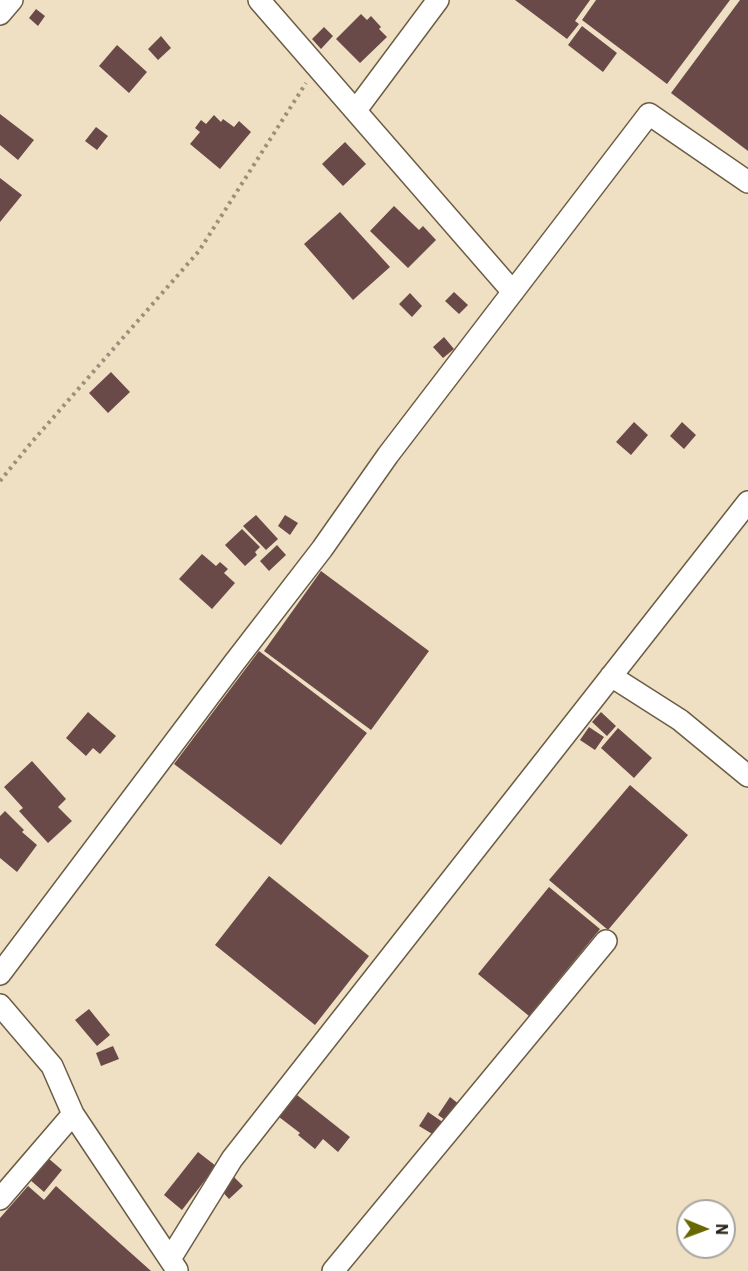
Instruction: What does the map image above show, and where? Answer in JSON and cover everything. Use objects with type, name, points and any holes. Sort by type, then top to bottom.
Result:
[{"type":"street","points":[[0,14],[12,0]]},
{"type":"street","points":[[259,0],[513,292]]},
{"type":"street","points":[[356,110],[438,0]]},
{"type":"street","points":[[0,974],[322,549],[388,454],[649,114],[748,182]]},
{"type":"street","points":[[0,1005],[52,1066],[73,1114],[173,1265],[232,1159],[748,502]]},
{"type":"street","points":[[611,676],[680,720],[748,776]]},
{"type":"street","points":[[333,1271],[606,941]]},
{"type":"street","points":[[0,1200],[73,1114]]},
{"type":"path","points":[[0,481],[31,442],[199,250],[317,66]]},
{"type":"building","points":[[515,0],[590,0],[575,21],[579,24],[567,39]]},
{"type":"building","points":[[596,0],[730,0],[667,84],[582,20]]},
{"type":"building","points":[[740,0],[748,0],[748,151],[671,93]]},
{"type":"building","points":[[36,9],[45,16],[38,26],[29,18]]},
{"type":"building","points":[[361,14],[367,20],[371,16],[387,37],[360,63],[336,39]]},
{"type":"building","points":[[582,26],[617,53],[603,72],[568,45]]},
{"type":"building","points":[[324,27],[333,36],[321,49],[312,39]]},
{"type":"building","points":[[161,36],[171,48],[158,60],[148,49]]},
{"type":"building","points":[[117,45],[147,72],[129,93],[99,66]]},
{"type":"building","points":[[0,114],[34,140],[18,160],[0,145]]},
{"type":"building","points":[[214,115],[221,122],[223,119],[234,127],[239,121],[251,132],[220,169],[190,144],[200,132],[195,128],[201,120],[206,124]]},
{"type":"building","points":[[96,127],[108,136],[97,150],[85,141]]},
{"type":"building","points":[[345,142],[366,164],[343,186],[322,164]]},
{"type":"building","points":[[0,178],[22,195],[0,222]]},
{"type":"building","points":[[394,206],[419,230],[423,226],[436,240],[408,268],[370,231]]},
{"type":"building","points":[[340,212],[390,267],[353,300],[304,244]]},
{"type":"building","points":[[454,292],[468,305],[459,314],[445,301]]},
{"type":"building","points":[[410,293],[422,306],[412,317],[399,304]]},
{"type":"building","points":[[444,337],[454,349],[443,358],[433,347]]},
{"type":"building","points":[[111,372],[130,392],[108,413],[89,393]]},
{"type":"building","points":[[634,422],[648,435],[631,455],[616,442]]},
{"type":"building","points":[[682,422],[696,435],[684,449],[670,436]]},
{"type":"building","points":[[256,515],[278,539],[266,550],[243,526]]},
{"type":"building","points":[[285,515],[298,523],[290,535],[278,526]]},
{"type":"building","points":[[242,529],[260,547],[255,552],[257,555],[245,566],[225,545]]},
{"type":"building","points":[[277,545],[286,555],[269,571],[260,561]]},
{"type":"building","points":[[202,554],[216,566],[220,562],[228,569],[224,573],[235,583],[212,609],[179,579]]},
{"type":"building","points":[[321,571],[429,651],[371,730],[264,651]]},
{"type":"building","points":[[259,651],[367,733],[281,845],[174,764]]},
{"type":"building","points":[[88,712],[116,736],[100,754],[93,748],[86,756],[66,738]]},
{"type":"building","points":[[601,712],[616,726],[607,736],[592,722]]},
{"type":"building","points":[[589,727],[604,737],[595,750],[580,740]]},
{"type":"building","points":[[618,728],[652,758],[634,778],[601,748]]},
{"type":"building","points":[[32,761],[66,799],[58,807],[72,821],[48,843],[19,811],[23,808],[4,787]]},
{"type":"building","points":[[630,785],[688,835],[608,930],[549,880]]},
{"type":"building","points":[[5,811],[24,830],[22,832],[37,845],[17,872],[0,858],[0,816]]},
{"type":"building","points":[[269,876],[369,956],[315,1025],[215,945]]},
{"type":"building","points":[[549,887],[600,929],[529,1016],[478,974]]},
{"type":"building","points":[[89,1009],[110,1035],[97,1046],[75,1020]]},
{"type":"building","points":[[113,1046],[119,1059],[101,1066],[96,1053]]},
{"type":"building","points":[[297,1095],[350,1137],[338,1152],[323,1139],[315,1149],[298,1135],[300,1133],[279,1117]]},
{"type":"building","points":[[450,1097],[460,1105],[448,1122],[438,1115]]},
{"type":"building","points":[[428,1112],[447,1125],[439,1138],[419,1126]]},
{"type":"building","points":[[198,1152],[216,1166],[182,1210],[164,1195]]},
{"type":"building","points":[[48,1158],[62,1170],[44,1192],[29,1179]]},
{"type":"building","points":[[232,1175],[243,1186],[229,1199],[219,1188]]},
{"type":"building","points":[[28,1186],[44,1200],[56,1186],[151,1271],[0,1271],[0,1218]]}]
